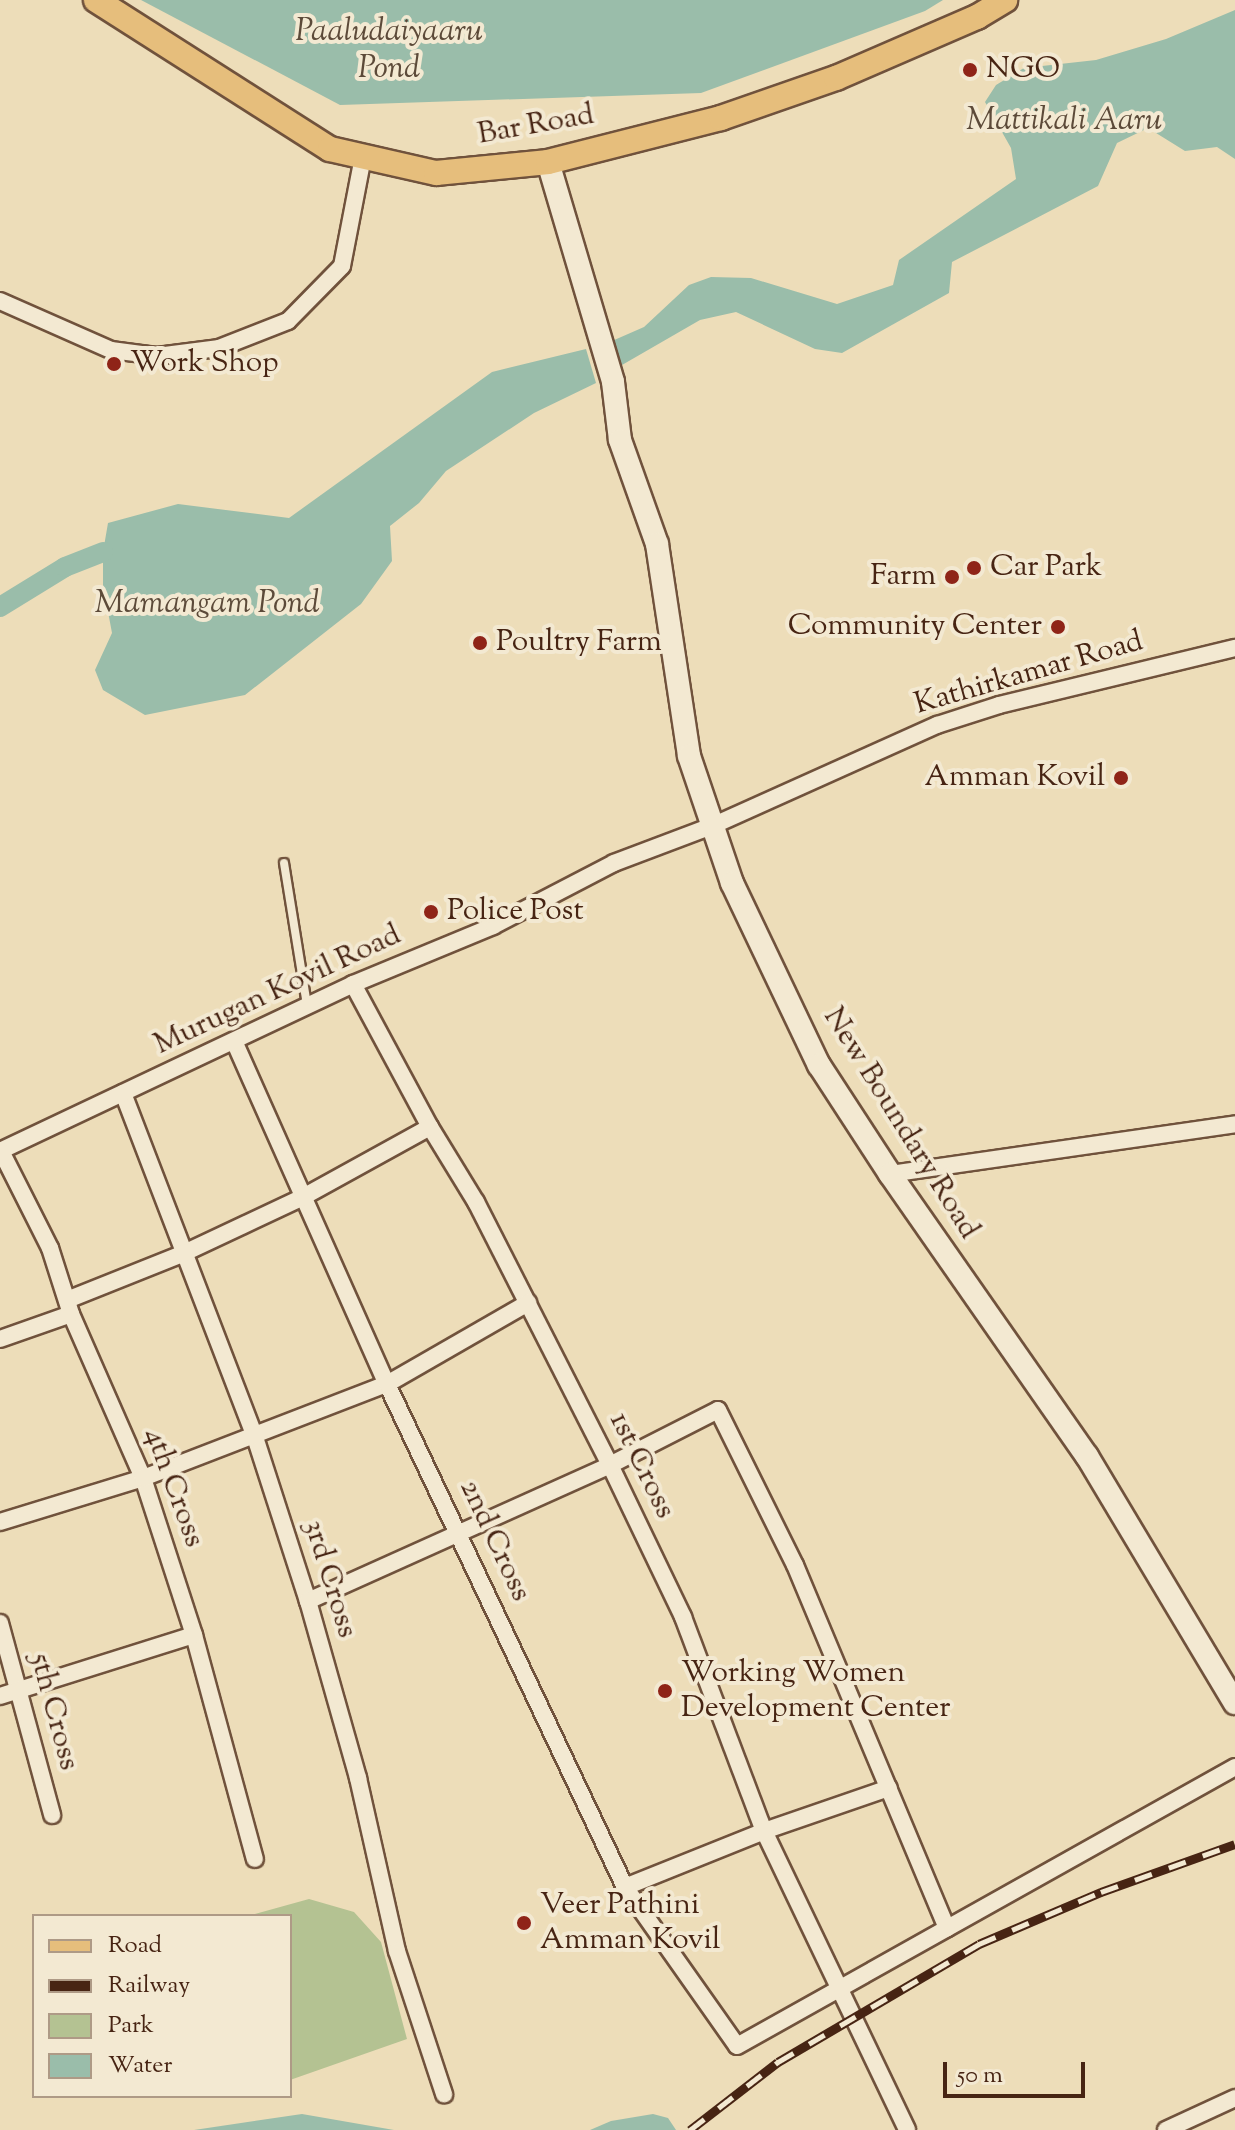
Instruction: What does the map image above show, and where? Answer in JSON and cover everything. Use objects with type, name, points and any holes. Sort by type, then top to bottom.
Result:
[{"type":"main road","name":"Bar Road","points":[[96,0],[330,149],[436,173],[548,162],[721,118],[807,88],[977,17],[1005,0]]},
{"type":"street","points":[[0,301],[111,350],[157,356],[219,348],[274,327],[288,321],[342,266],[363,157]]},
{"type":"street","name":"New Boundary Road","points":[[548,162],[613,382],[620,440],[657,544],[689,756],[732,883],[819,1065],[890,1174],[1087,1456],[1235,1703]]},
{"type":"street","name":"Kathirkamar Road","points":[[712,826],[937,725],[999,705],[1234,653]]},
{"type":"street","name":"Murugan Kovil Road","points":[[0,1151],[353,984],[493,926],[614,863],[712,826]]},
{"type":"street","name":"1st Cross","points":[[353,984],[430,1127],[476,1202],[610,1465],[683,1617],[764,1831],[907,2130]]},
{"type":"street","name":"2nd Cross","points":[[234,1041],[387,1384],[460,1532],[625,1887],[737,2046],[842,1990]]},
{"type":"street","name":"3rd Cross","points":[[123,1093],[182,1254],[254,1434],[308,1601],[358,1778],[397,1951],[444,2094]]},
{"type":"street","points":[[890,1174],[1235,1124]]},
{"type":"street","points":[[0,1339],[303,1197],[430,1127]]},
{"type":"street","name":"4th Cross","points":[[0,1151],[50,1248],[69,1307],[143,1478],[194,1635],[255,1859]]},
{"type":"street","points":[[0,1522],[143,1478],[387,1384],[528,1303]]},
{"type":"street","points":[[308,1601],[610,1465],[718,1410],[795,1565],[947,1929]]},
{"type":"street","name":"5th Cross","points":[[0,1623],[52,1815]]},
{"type":"street","points":[[0,1696],[194,1635]]},
{"type":"street","points":[[842,1990],[1235,1767]]},
{"type":"street","points":[[625,1887],[764,1831],[889,1788]]},
{"type":"street","points":[[1166,2130],[1235,2098]]},
{"type":"lane","points":[[284,863],[307,1006]]},
{"type":"green space","points":[[309,1899],[354,1912],[381,1942],[407,2039],[292,2079],[292,1914],[255,1914]]},
{"type":"water","name":"Paaludaiyaaru Pond","points":[[141,0],[943,0],[925,11],[701,93],[340,105]]},
{"type":"water","name":"Mattikali Aaru","points":[[1235,10],[1235,159],[1217,147],[1185,151],[1148,128],[1117,143],[1098,186],[952,262],[949,293],[842,353],[815,349],[736,312],[700,320],[622,365],[612,341],[644,327],[689,285],[711,277],[751,278],[837,304],[893,285],[899,260],[1016,179],[1011,148],[985,102],[996,85],[1024,68],[1096,60],[1166,39]]},
{"type":"water","name":"Mamangam Pond","points":[[586,349],[596,383],[534,413],[446,471],[419,503],[390,526],[392,561],[361,604],[245,695],[145,715],[103,690],[95,670],[112,633],[103,585],[103,552],[108,523],[178,504],[289,518],[492,372]]},
{"type":"water","points":[[302,2114],[394,2130],[194,2130]]},
{"type":"water","points":[[653,2114],[668,2118],[676,2130],[590,2130],[611,2121]]},
{"type":"waterway","points":[[0,607],[65,567],[103,552]]},
{"type":"railway","points":[[690,2130],[778,2062],[979,1944],[1101,1892],[1235,1844]]},
{"type":"place","name":"NGO","points":[[970,70]]},
{"type":"place","name":"Work Shop","points":[[114,364]]},
{"type":"place","name":"Car Park","points":[[974,568]]},
{"type":"place","name":"Farm","points":[[952,577]]},
{"type":"place","name":"Community Center","points":[[1058,627]]},
{"type":"place","name":"Poultry Farm","points":[[480,643]]},
{"type":"place","name":"Amman Kovil","points":[[1121,778]]},
{"type":"place","name":"Police Post","points":[[431,912]]},
{"type":"place","name":"Working Women Development Center","points":[[665,1691]]},
{"type":"place","name":"Veer Pathini Amman Kovil","points":[[524,1923]]}]
